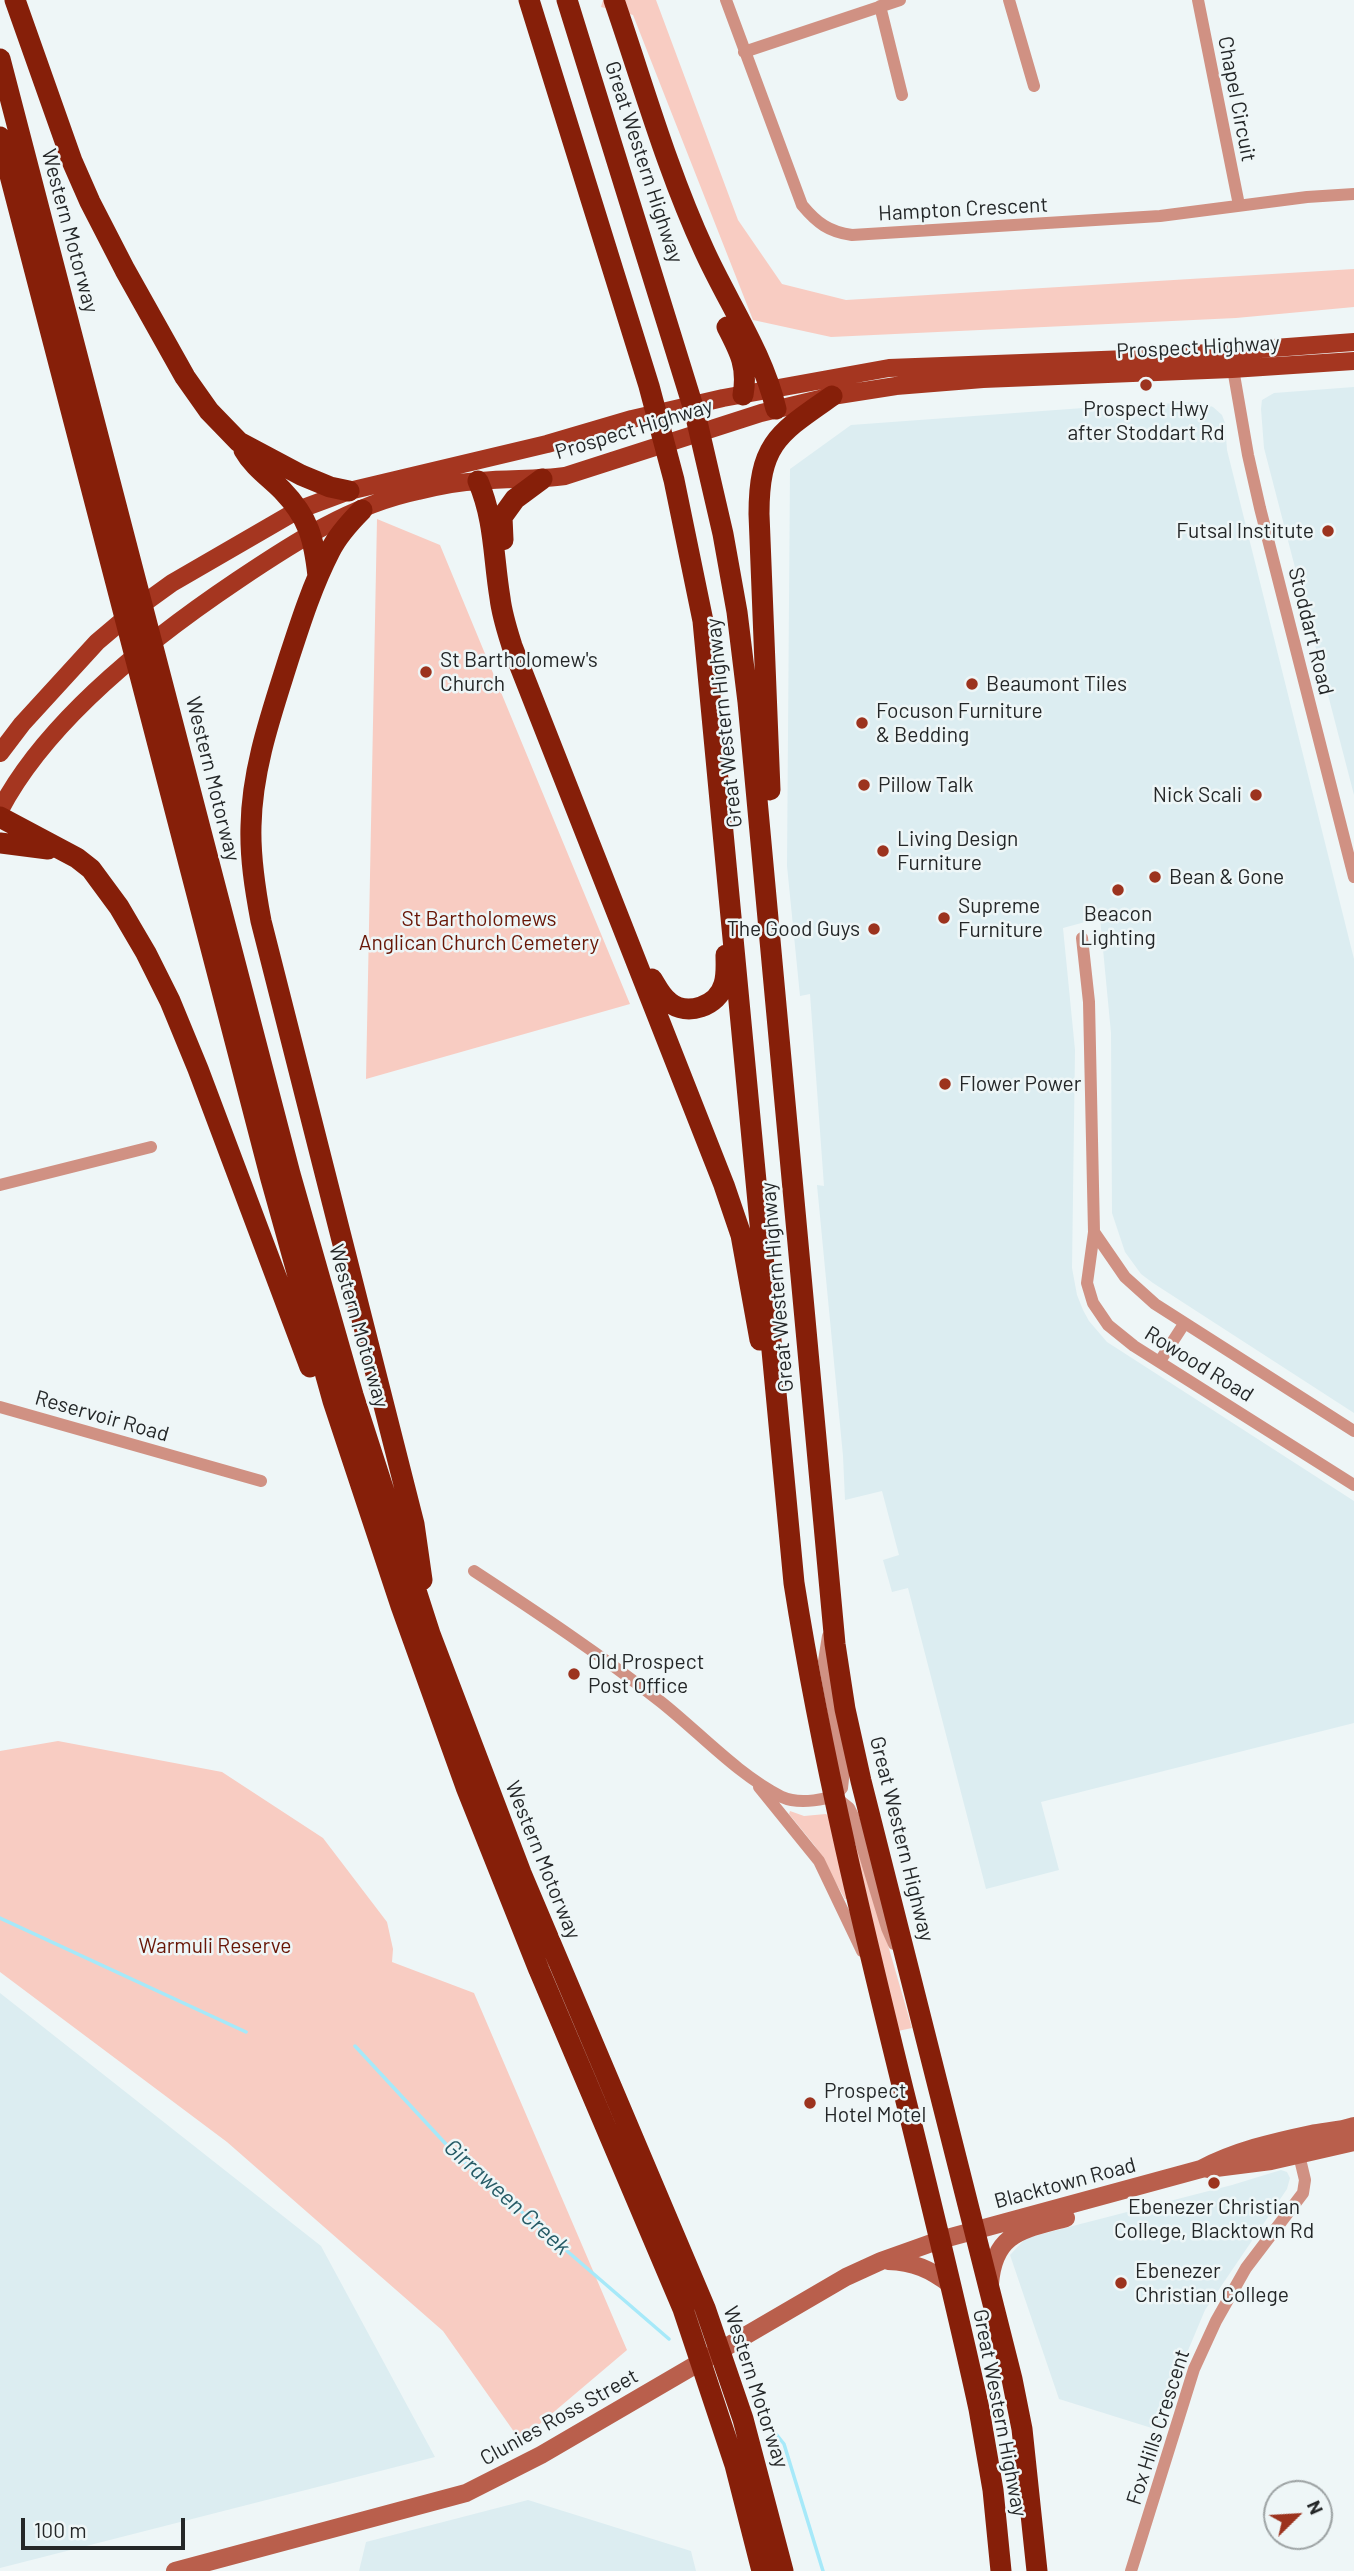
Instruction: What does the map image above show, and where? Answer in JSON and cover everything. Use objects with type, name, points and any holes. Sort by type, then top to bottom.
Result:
[{"type":"highway","points":[[15,0],[72,161],[104,232],[185,377],[209,411],[239,442],[250,460],[284,492],[298,510],[311,532],[318,576]]},
{"type":"highway","name":"Great Western Highway","points":[[529,0],[649,386],[674,480],[703,621],[794,1583],[816,1717],[979,2409],[993,2490],[1001,2571]]},
{"type":"highway","name":"Great Western Highway","points":[[567,0],[676,345],[723,534],[737,612],[748,702],[831,1613],[845,1709],[990,2286],[1022,2429],[1037,2571]]},
{"type":"highway","points":[[601,0],[669,204],[742,359],[746,377],[733,396]]},
{"type":"highway","points":[[614,0],[679,190],[704,250],[766,372],[774,400]]},
{"type":"highway","name":"Western Motorway","points":[[0,59],[308,1240],[353,1395],[430,1634],[521,1873],[705,2308],[743,2419],[783,2571]]},
{"type":"highway","name":"Western Motorway","points":[[0,137],[271,1179],[332,1401],[466,1787],[534,1957],[657,2243],[687,2321],[735,2465],[762,2571]]},
{"type":"highway","points":[[772,951],[773,860],[759,492],[765,462],[782,433],[804,413],[832,396]]},
{"type":"highway","points":[[239,442],[301,475],[330,487],[349,491]]},
{"type":"highway","points":[[542,479],[515,499],[502,517],[514,627],[529,673],[653,980],[669,1003],[679,1009],[701,1007],[718,996],[724,985],[724,834]]},
{"type":"highway","points":[[478,481],[487,502],[493,530],[500,599],[515,655],[693,1099],[741,1235],[783,1469]]},
{"type":"highway","points":[[362,510],[345,527],[330,550],[296,637],[259,757],[251,824],[251,853],[261,921],[414,1524],[430,1634]]},
{"type":"highway","points":[[0,817],[84,863],[105,885],[146,953],[164,989],[224,1135],[309,1365],[332,1401]]},
{"type":"highway","points":[[0,843],[61,850]]},
{"type":"highway","points":[[744,1041],[754,1022],[760,1017],[769,1017],[778,1027]]},
{"type":"main road","name":"Prospect Highway","points":[[0,810],[11,789],[34,759],[100,686],[195,609],[311,532],[416,491],[478,481],[565,476],[732,423],[774,400],[889,368],[1128,359],[1354,342]]},
{"type":"main road","name":"Prospect Highway","points":[[0,753],[22,724],[97,642],[172,583],[298,510],[349,491],[733,396],[774,400],[832,396],[895,386],[984,380],[1354,361]]},
{"type":"street","name":"Hampton Crescent","points":[[726,0],[802,205],[816,222],[835,232],[866,234],[1160,216],[1354,194]]},
{"type":"street","points":[[744,52],[900,0]]},
{"type":"street","points":[[1009,0],[1034,86]]},
{"type":"street","name":"Chapel Circuit","points":[[1198,0],[1239,205]]},
{"type":"street","points":[[880,6],[902,95]]},
{"type":"street","name":"Stoddart Road","points":[[1230,351],[1257,494],[1354,877]]},
{"type":"street","name":"Rowood Road","points":[[1082,938],[1089,1002],[1094,1232],[1087,1277],[1093,1303],[1108,1325],[1119,1335],[1354,1485]]},
{"type":"street","points":[[0,1185],[150,1147]]},
{"type":"street","name":"Rowood Road","points":[[1094,1232],[1112,1261],[1138,1291],[1184,1324],[1354,1431]]},
{"type":"street","points":[[1160,1361],[1184,1324]]},
{"type":"street","name":"Reservoir Road","points":[[0,1407],[261,1481]]},
{"type":"street","points":[[474,1570],[604,1657],[752,1779],[785,1799],[809,1800],[834,1796],[842,1788],[844,1776],[824,1661],[831,1613]]},
{"type":"street","points":[[752,1779],[820,1861],[877,1983]]},
{"type":"street","points":[[834,1796],[849,1808],[853,1816],[887,1927],[915,1993]]},
{"type":"street","name":"Blacktown Road","points":[[940,2240],[1201,2169],[1225,2157],[1249,2150],[1354,2126]]},
{"type":"street","points":[[1249,2150],[1264,2151],[1286,2147],[1299,2155],[1306,2142],[1330,2131]]},
{"type":"street","name":"Blacktown Road","points":[[1201,2169],[1226,2169],[1354,2142]]},
{"type":"street","name":"Fox Hills Crescent","points":[[1131,2571],[1194,2369],[1216,2321],[1247,2268],[1303,2193],[1305,2180],[1299,2155]]},
{"type":"street","points":[[990,2286],[996,2253],[1003,2244],[1023,2231],[1070,2217],[1095,2199]]},
{"type":"street","name":"Clunies Ross Street","points":[[175,2571],[466,2493],[513,2470],[846,2277],[940,2240]]},
{"type":"street","points":[[881,2261],[918,2264],[951,2285]]},
{"type":"shaded area","points":[[1354,387],[1354,795],[1264,448],[1261,409],[1262,400],[1274,393]]},
{"type":"shaded area","points":[[1199,402],[1213,407],[1222,415],[1225,423],[1227,450],[1354,959],[1354,1413],[1153,1283],[1141,1274],[1125,1252],[1112,1213],[1111,1033],[1100,918],[1063,928],[1075,1050],[1072,1268],[1083,1310],[1107,1342],[1354,1501],[1354,1723],[1041,1802],[1059,1870],[986,1889],[908,1588],[892,1592],[883,1560],[899,1555],[882,1491],[845,1500],[817,1185],[824,1186],[810,994],[800,996],[787,866],[790,469],[851,425]]},
{"type":"shaded area","points":[[0,1993],[321,2246],[435,2457],[0,2568]]},
{"type":"shaded area","name":"Ebenezer Christian College","points":[[1281,2170],[1287,2172],[1290,2178],[1287,2189],[1205,2310],[1168,2398],[1158,2430],[1059,2399],[1010,2255],[1026,2238]]},
{"type":"shaded area","points":[[528,2500],[691,2551],[696,2571],[359,2571],[366,2542]]},
{"type":"green space","points":[[603,0],[656,0],[738,220],[782,284],[846,300],[1354,269],[1354,307],[1236,318],[831,337],[753,320],[633,15],[601,7]]},
{"type":"green space","name":"St Bartholomews Anglican Church Cemetery","points":[[377,519],[440,545],[630,1004],[366,1079]]},
{"type":"green space","name":"Warmuli Reserve","points":[[58,1741],[222,1772],[323,1838],[387,1922],[393,1949],[392,1962],[474,1993],[627,2350],[529,2433],[517,2436],[443,2331],[227,2142],[0,1972],[0,1751]]},
{"type":"green space","points":[[790,1811],[804,1816],[826,1814],[829,1817],[848,1899],[845,1899],[815,1846],[789,1814]]},
{"type":"green space","points":[[859,1845],[912,2028],[898,2031],[854,1846]]},
{"type":"waterway","name":"Girraween Creek","points":[[0,1918],[246,2032]]},
{"type":"waterway","name":"Girraween Creek","points":[[355,2046],[457,2156],[669,2339]]},
{"type":"waterway","name":"Girraween Creek","points":[[772,2429],[784,2444],[823,2571]]},
{"type":"place","name":"Prospect Hwy after Stoddart Rd","points":[[1146,385]]},
{"type":"place","name":"Futsal Institute","points":[[1328,531]]},
{"type":"place","name":"St Bartholomew's Church","points":[[426,672]]},
{"type":"place","name":"Beaumont Tiles","points":[[972,684]]},
{"type":"place","name":"Focuson Furniture & Bedding","points":[[862,723]]},
{"type":"place","name":"Pillow Talk","points":[[864,785]]},
{"type":"place","name":"Nick Scali","points":[[1256,795]]},
{"type":"place","name":"Living Design Furniture","points":[[883,851]]},
{"type":"place","name":"Bean & Gone","points":[[1155,877]]},
{"type":"place","name":"Beacon Lighting","points":[[1118,890]]},
{"type":"place","name":"Supreme Furniture","points":[[944,918]]},
{"type":"place","name":"The Good Guys","points":[[874,929]]},
{"type":"place","name":"Flower Power","points":[[945,1084]]},
{"type":"place","name":"Old Prospect Post Office","points":[[574,1674]]},
{"type":"place","name":"Prospect Hotel Motel","points":[[810,2103]]},
{"type":"place","name":"Ebenezer Christian College, Blacktown Rd","points":[[1214,2183]]},
{"type":"place","name":"Ebenezer Christian College","points":[[1121,2283]]}]
